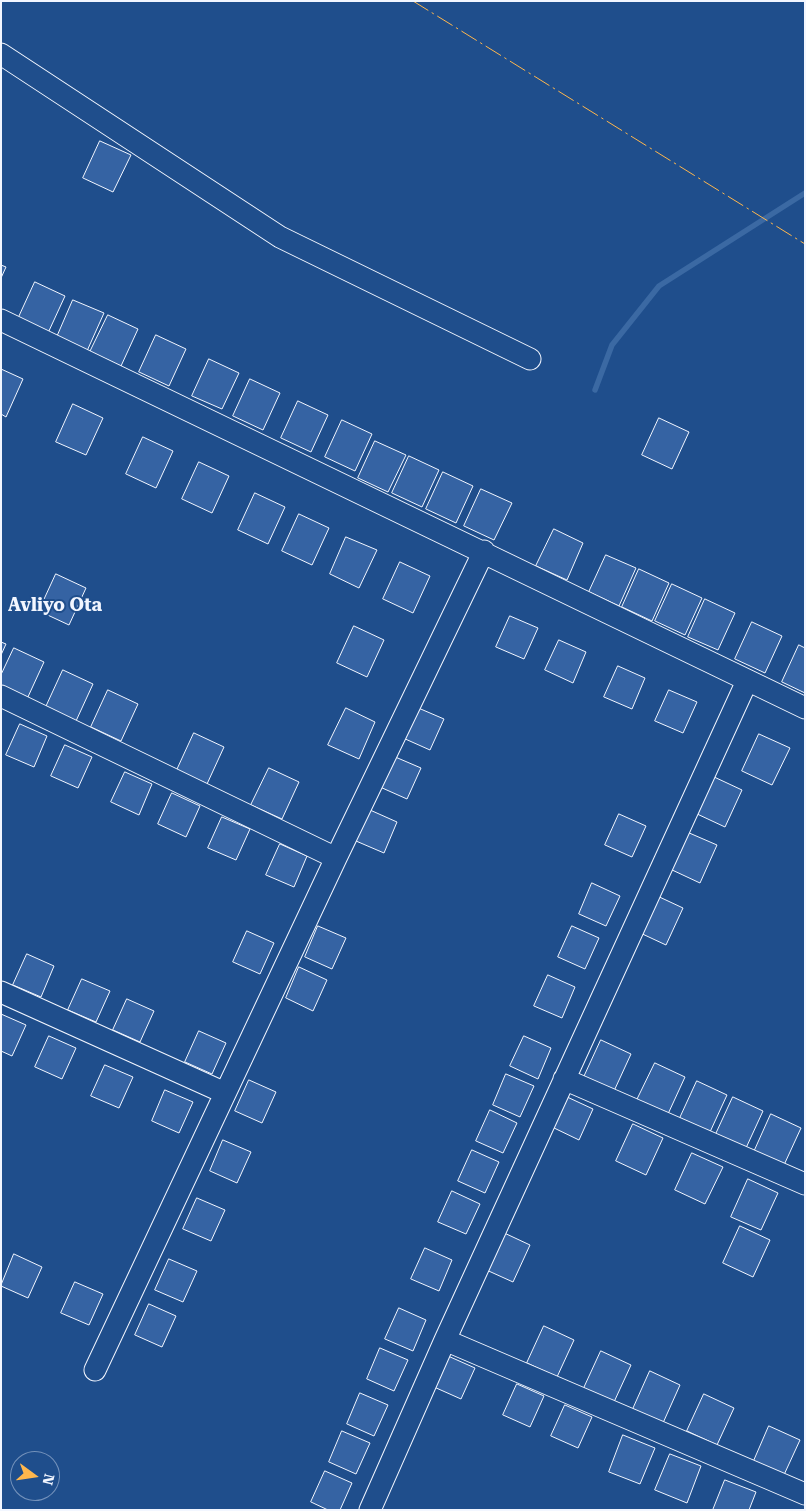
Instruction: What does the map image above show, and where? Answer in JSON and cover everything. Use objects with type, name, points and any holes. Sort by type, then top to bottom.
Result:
[{"type":"street","points":[[1,54],[280,236],[530,359]]},
{"type":"street","points":[[1,320],[484,551],[805,708]]},
{"type":"street","points":[[95,1370],[336,858],[484,551]]},
{"type":"street","points":[[370,1510],[444,1340],[747,680]]},
{"type":"street","points":[[1,696],[336,858]]},
{"type":"street","points":[[1,992],[225,1094]]},
{"type":"street","points":[[564,1078],[805,1184]]},
{"type":"street","points":[[444,1340],[805,1494]]},
{"type":"building","points":[[100,141],[131,155],[113,192],[83,178]]},
{"type":"building","points":[[1,265],[6,267],[1,278]]},
{"type":"building","points":[[35,282],[65,296],[48,333],[18,319]]},
{"type":"building","points":[[73,300],[104,313],[87,351],[57,337]]},
{"type":"building","points":[[108,315],[138,329],[121,366],[90,352]]},
{"type":"building","points":[[156,335],[186,349],[169,386],[139,372]]},
{"type":"building","points":[[209,359],[239,373],[222,409],[192,396]]},
{"type":"building","points":[[1,369],[23,379],[6,417],[1,414]]},
{"type":"building","points":[[250,379],[280,393],[263,430],[233,416]]},
{"type":"building","points":[[298,401],[328,415],[311,452],[281,438]]},
{"type":"building","points":[[73,404],[103,418],[86,455],[56,442]]},
{"type":"building","points":[[659,418],[689,432],[672,469],[642,455]]},
{"type":"building","points":[[342,420],[372,434],[355,471],[325,457]]},
{"type":"building","points":[[143,437],[173,451],[156,488],[126,474]]},
{"type":"building","points":[[375,441],[406,455],[388,492],[358,478]]},
{"type":"building","points":[[409,456],[439,470],[422,507],[392,493]]},
{"type":"building","points":[[199,462],[229,476],[212,513],[182,499]]},
{"type":"building","points":[[443,472],[473,486],[456,523],[426,509]]},
{"type":"building","points":[[481,489],[512,503],[494,540],[464,526]]},
{"type":"building","points":[[255,493],[285,507],[268,544],[238,530]]},
{"type":"building","points":[[299,514],[329,528],[312,565],[282,551]]},
{"type":"building","points":[[554,529],[583,543],[567,580],[536,566]]},
{"type":"building","points":[[346,537],[377,550],[359,588],[330,574]]},
{"type":"building","points":[[606,555],[636,568],[619,606],[589,592]]},
{"type":"building","points":[[400,562],[430,576],[413,613],[383,599]]},
{"type":"building","points":[[639,569],[669,583],[652,621],[622,607]]},
{"type":"building","points":[[56,574],[86,588],[69,625],[39,611]]},
{"type":"building","points":[[672,584],[702,598],[685,635],[655,621]]},
{"type":"building","points":[[705,599],[735,613],[718,650],[688,637]]},
{"type":"building","points":[[510,616],[538,628],[524,659],[496,647]]},
{"type":"building","points":[[752,622],[782,636],[765,673],[735,659]]},
{"type":"building","points":[[354,626],[384,640],[367,677],[337,663]]},
{"type":"building","points":[[559,640],[586,652],[573,683],[545,670]]},
{"type":"building","points":[[1,642],[6,644],[1,655]]},
{"type":"building","points":[[799,645],[805,648],[805,693],[782,682]]},
{"type":"building","points":[[14,648],[44,662],[27,699],[1,687],[1,675]]},
{"type":"building","points":[[618,666],[645,678],[632,709],[604,697]]},
{"type":"building","points":[[63,670],[93,684],[76,721],[46,707]]},
{"type":"building","points":[[108,690],[138,704],[121,741],[91,727]]},
{"type":"building","points":[[669,690],[697,702],[683,733],[655,721]]},
{"type":"building","points":[[416,707],[444,719],[430,750],[403,738]]},
{"type":"building","points":[[346,708],[375,722],[359,759],[328,745]]},
{"type":"building","points":[[20,724],[47,736],[34,767],[6,755]]},
{"type":"building","points":[[194,733],[224,747],[207,784],[177,770]]},
{"type":"building","points":[[759,734],[790,748],[772,785],[742,771]]},
{"type":"building","points":[[65,745],[92,757],[78,788],[51,776]]},
{"type":"building","points":[[393,756],[421,768],[407,799],[380,787]]},
{"type":"building","points":[[269,768],[299,782],[282,819],[251,805]]},
{"type":"building","points":[[125,772],[152,784],[139,815],[111,802]]},
{"type":"building","points":[[712,776],[742,790],[725,827],[695,813]]},
{"type":"building","points":[[172,793],[200,806],[186,837],[158,824]]},
{"type":"building","points":[[370,810],[397,822],[384,853],[356,841]]},
{"type":"building","points":[[619,814],[646,826],[632,857],[605,845]]},
{"type":"building","points":[[222,817],[250,829],[236,860],[208,848]]},
{"type":"building","points":[[687,832],[717,845],[700,883],[670,869]]},
{"type":"building","points":[[280,844],[307,856],[294,887],[266,875]]},
{"type":"building","points":[[592,883],[620,896],[606,926],[579,914]]},
{"type":"building","points":[[653,894],[683,908],[666,945],[636,931]]},
{"type":"building","points":[[318,926],[346,938],[332,969],[305,957]]},
{"type":"building","points":[[572,926],[599,938],[585,969],[558,957]]},
{"type":"building","points":[[247,931],[274,943],[260,974],[233,962]]},
{"type":"building","points":[[27,954],[54,966],[41,997],[13,985]]},
{"type":"building","points":[[299,967],[327,980],[313,1011],[286,998]]},
{"type":"building","points":[[548,975],[575,987],[562,1018],[534,1006]]},
{"type":"building","points":[[82,979],[110,991],[96,1022],[68,1010]]},
{"type":"building","points":[[127,999],[154,1011],[140,1042],[113,1030]]},
{"type":"building","points":[[1,1014],[26,1025],[12,1056],[1,1051]]},
{"type":"building","points":[[199,1031],[226,1043],[212,1074],[185,1062]]},
{"type":"building","points":[[49,1036],[76,1048],[62,1079],[35,1067]]},
{"type":"building","points":[[524,1036],[551,1048],[538,1079],[510,1066]]},
{"type":"building","points":[[601,1040],[631,1054],[614,1091],[584,1077]]},
{"type":"building","points":[[655,1063],[685,1077],[668,1114],[637,1100]]},
{"type":"building","points":[[105,1065],[133,1077],[119,1108],[91,1096]]},
{"type":"building","points":[[506,1074],[534,1086],[520,1117],[493,1105]]},
{"type":"building","points":[[249,1080],[276,1092],[262,1123],[235,1111]]},
{"type":"building","points":[[697,1081],[727,1095],[710,1132],[680,1118]]},
{"type":"building","points":[[165,1090],[193,1102],[179,1133],[152,1121]]},
{"type":"building","points":[[565,1096],[593,1109],[579,1140],[552,1127]]},
{"type":"building","points":[[733,1097],[763,1111],[746,1148],[716,1134]]},
{"type":"building","points":[[490,1110],[517,1123],[503,1153],[476,1141]]},
{"type":"building","points":[[771,1114],[801,1128],[784,1165],[754,1152]]},
{"type":"building","points":[[633,1124],[663,1138],[646,1175],[616,1161]]},
{"type":"building","points":[[223,1140],[251,1152],[237,1183],[210,1171]]},
{"type":"building","points":[[472,1150],[499,1162],[485,1193],[458,1181]]},
{"type":"building","points":[[692,1153],[723,1167],[705,1204],[675,1190]]},
{"type":"building","points":[[748,1179],[778,1193],[761,1230],[731,1217]]},
{"type":"building","points":[[452,1191],[480,1204],[466,1234],[438,1222]]},
{"type":"building","points":[[197,1198],[225,1210],[211,1241],[183,1229]]},
{"type":"building","points":[[740,1226],[770,1240],[753,1277],[723,1263]]},
{"type":"building","points":[[500,1231],[530,1245],[513,1282],[482,1268]]},
{"type":"building","points":[[425,1248],[452,1260],[439,1291],[411,1279]]},
{"type":"building","points":[[14,1254],[42,1267],[28,1298],[1,1286]]},
{"type":"building","points":[[169,1259],[197,1271],[183,1302],[155,1290]]},
{"type":"building","points":[[75,1282],[103,1294],[89,1325],[61,1313]]},
{"type":"building","points":[[149,1304],[176,1316],[162,1347],[135,1335]]},
{"type":"building","points":[[399,1308],[426,1320],[413,1351],[385,1339]]},
{"type":"building","points":[[544,1326],[574,1340],[557,1377],[527,1363]]},
{"type":"building","points":[[380,1348],[408,1360],[394,1391],[367,1379]]},
{"type":"building","points":[[601,1351],[631,1365],[614,1402],[584,1388]]},
{"type":"building","points":[[448,1356],[475,1368],[461,1399],[434,1387]]},
{"type":"building","points":[[650,1371],[680,1385],[663,1423],[633,1409]]},
{"type":"building","points":[[517,1384],[544,1396],[530,1427],[503,1415]]},
{"type":"building","points":[[360,1393],[388,1405],[374,1436],[347,1424]]},
{"type":"building","points":[[704,1394],[734,1408],[717,1445],[687,1431]]},
{"type":"building","points":[[565,1405],[592,1417],[578,1448],[551,1436]]},
{"type":"building","points":[[769,1426],[800,1440],[783,1477],[753,1463]]},
{"type":"building","points":[[342,1431],[370,1443],[356,1474],[329,1462]]},
{"type":"building","points":[[623,1435],[655,1448],[640,1484],[609,1472]]},
{"type":"building","points":[[670,1454],[701,1466],[687,1503],[655,1490]]},
{"type":"building","points":[[325,1471],[352,1483],[340,1510],[328,1510],[311,1502]]},
{"type":"building","points":[[725,1480],[756,1492],[749,1510],[713,1510]]},
{"type":"waterway","points":[[595,390],[612,345],[659,286],[805,193]]},
{"type":"power","points":[[413,1],[805,244]]},
{"type":"district","name":"Avliyo Ota","points":[[55,606]]}]
